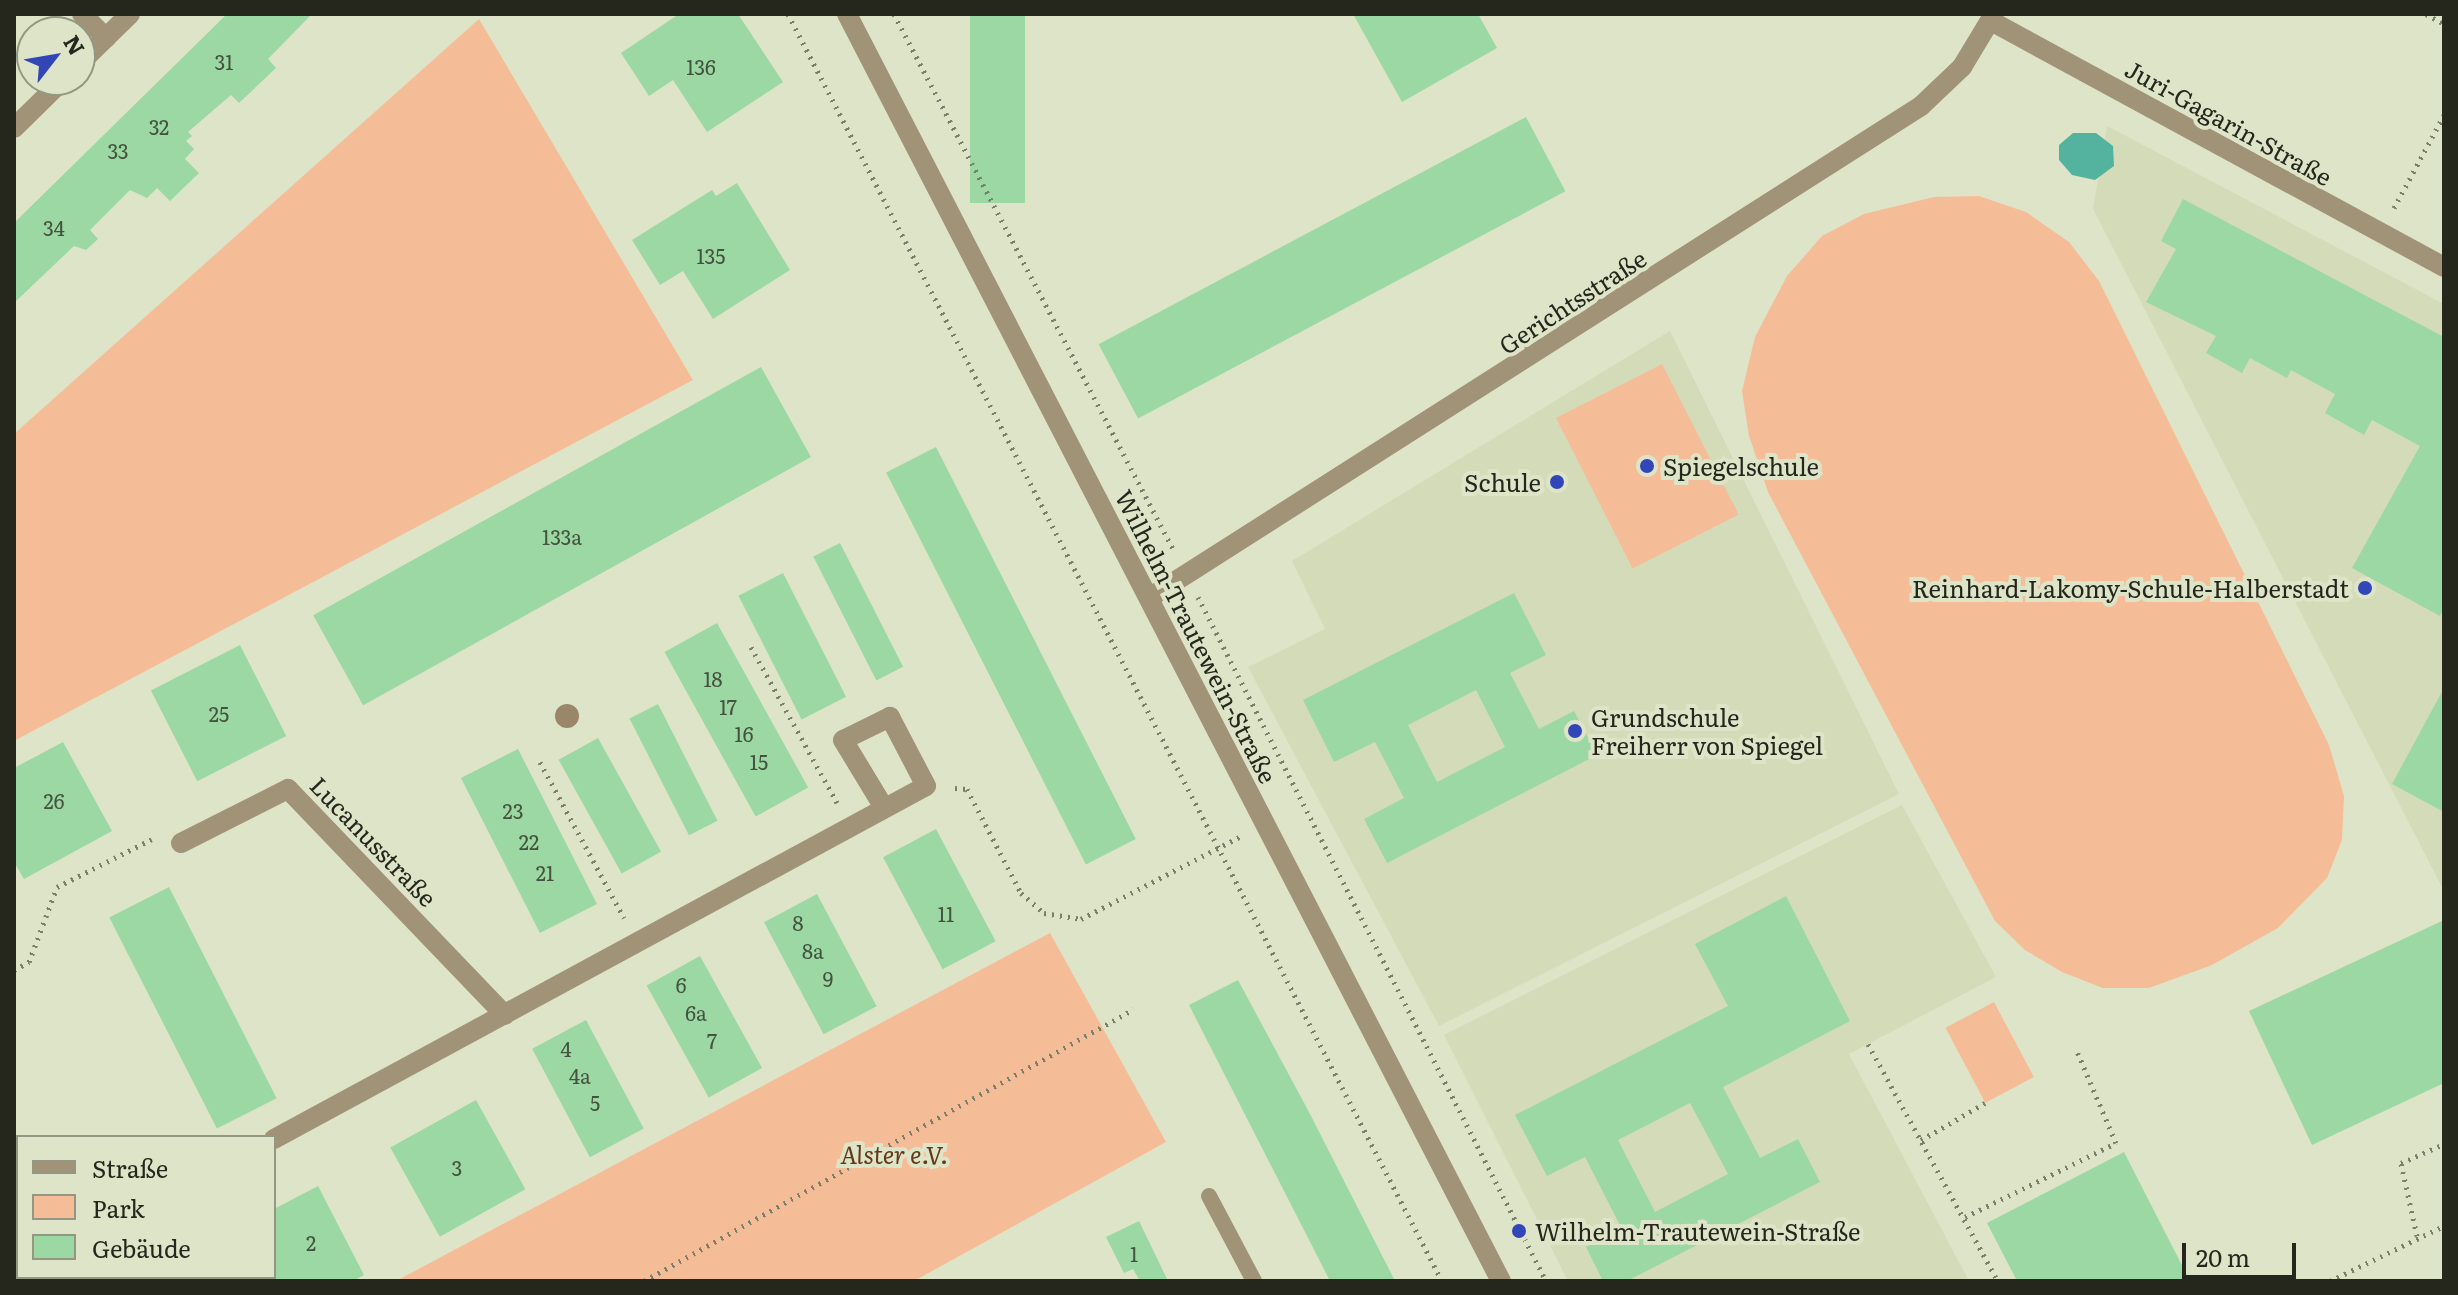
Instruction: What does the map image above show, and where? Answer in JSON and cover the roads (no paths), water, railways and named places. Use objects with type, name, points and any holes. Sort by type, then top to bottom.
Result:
[{"type":"street","points":[[82,14],[106,38]]},
{"type":"street","points":[[96,48],[130,14]]},
{"type":"street","name":"Wilhelm-Trautewein-Straße","points":[[847,14],[1501,1281]]},
{"type":"street","name":"Gerichtsstraße","points":[[1149,598],[1188,577],[1921,106],[1962,67],[1992,18]]},
{"type":"street","name":"Juri-Gagarin-Straße","points":[[1992,18],[2444,267]]},
{"type":"street","points":[[14,128],[47,96]]},
{"type":"street","points":[[276,1138],[883,806],[926,786],[890,717],[843,740],[883,806]]},
{"type":"street","name":"Lucanusstraße","points":[[181,843],[288,789],[505,1015]]},
{"type":"lane","points":[[1209,1196],[1254,1281]]},
{"type":"water","points":[[2073,133],[2096,133],[2113,146],[2114,166],[2095,180],[2072,175],[2059,160],[2059,145]]},
{"type":"place","name":"Spiegelschule","points":[[1647,466]]},
{"type":"place","name":"Schule","points":[[1557,482]]},
{"type":"place","name":"Reinhard-Lakomy-Schule-Halberstadt","points":[[2365,588]]},
{"type":"place","name":"Grundschule Freiherr von Spiegel","points":[[1575,731]]},
{"type":"place","name":"Wilhelm-Trautewein-Straße","points":[[1519,1231]]},
{"type":"park label","name":"Alster e.V.","points":[[894,1154]]}]
